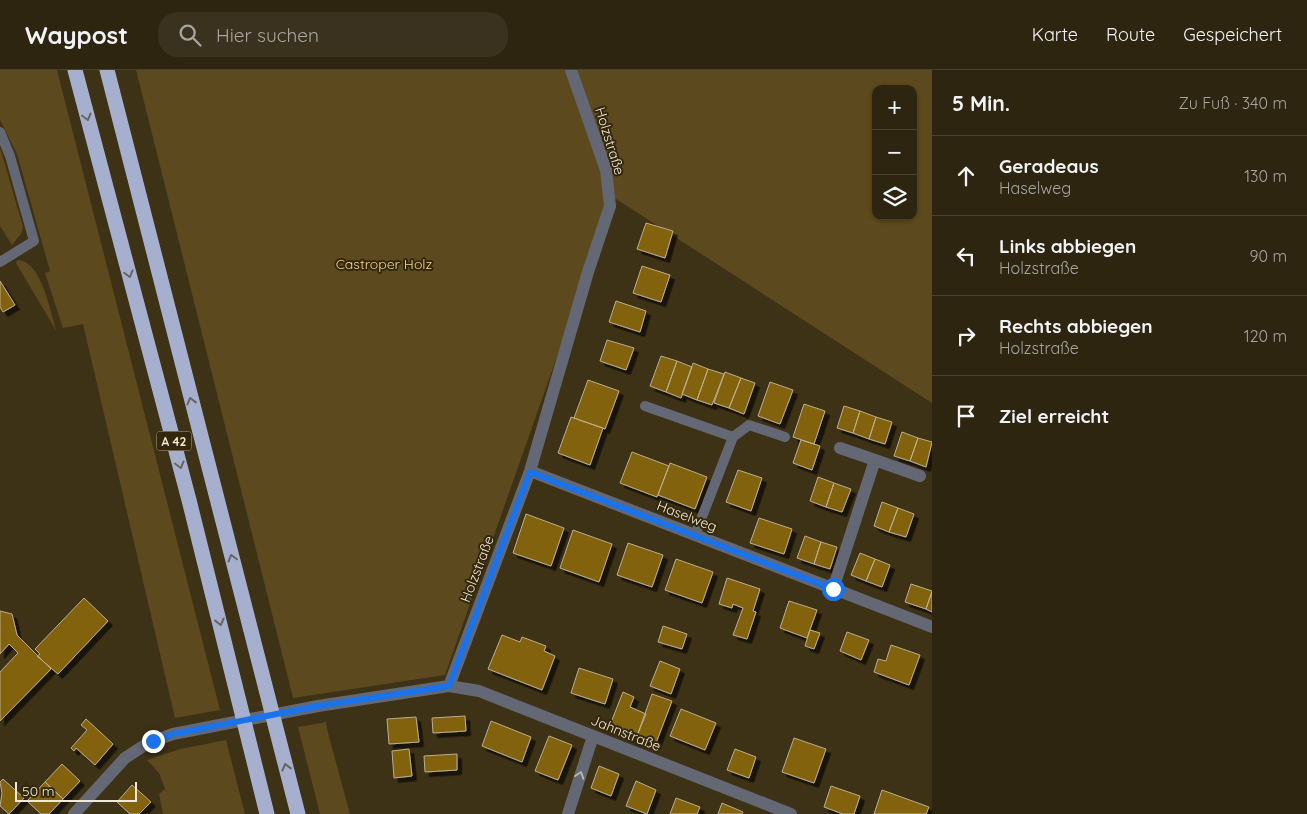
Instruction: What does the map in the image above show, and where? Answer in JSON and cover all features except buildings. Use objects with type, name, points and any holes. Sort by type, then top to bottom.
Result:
[{"type":"highway","name":"A 42","points":[[75,70],[191,509],[267,814]]},
{"type":"highway","name":"A 42","points":[[107,70],[298,814]]},
{"type":"street","name":"Holzstraße","points":[[449,686],[530,472],[588,272],[610,206],[606,170],[571,70]]},
{"type":"street","points":[[840,448],[920,476]]},
{"type":"street","points":[[833,589],[875,460]]},
{"type":"street","name":"Haselweg","points":[[530,472],[932,627]]},
{"type":"street","points":[[74,814],[126,758],[148,742],[190,731],[318,706],[449,686]]},
{"type":"street","name":"Jahnstraße","points":[[449,686],[479,691],[790,814]]},
{"type":"street","points":[[568,814],[592,736]]},
{"type":"lane","points":[[0,132],[10,156],[34,241],[0,262]]},
{"type":"lane","points":[[644,406],[733,437]]},
{"type":"lane","points":[[695,535],[733,437],[749,424],[785,437]]},
{"type":"green space","points":[[0,70],[57,70],[220,710],[175,718],[83,324],[63,328],[45,273],[50,271],[17,154],[0,120]]},
{"type":"green space","name":"Castroper Holz","points":[[136,70],[932,70],[932,403],[613,197],[445,675],[293,698]]},
{"type":"green space","points":[[0,147],[23,227],[21,234],[12,245],[0,226]]},
{"type":"green space","points":[[17,260],[26,262],[33,268],[39,278],[48,300],[57,332],[16,263]]},
{"type":"green space","points":[[326,722],[350,814],[320,814],[298,727]]},
{"type":"green space","points":[[226,740],[245,814],[163,814],[159,794],[165,789],[159,773],[147,760],[180,749]]},
{"type":"route","points":[[153,741],[173,734],[318,706],[449,686],[530,472],[833,589]]}]
